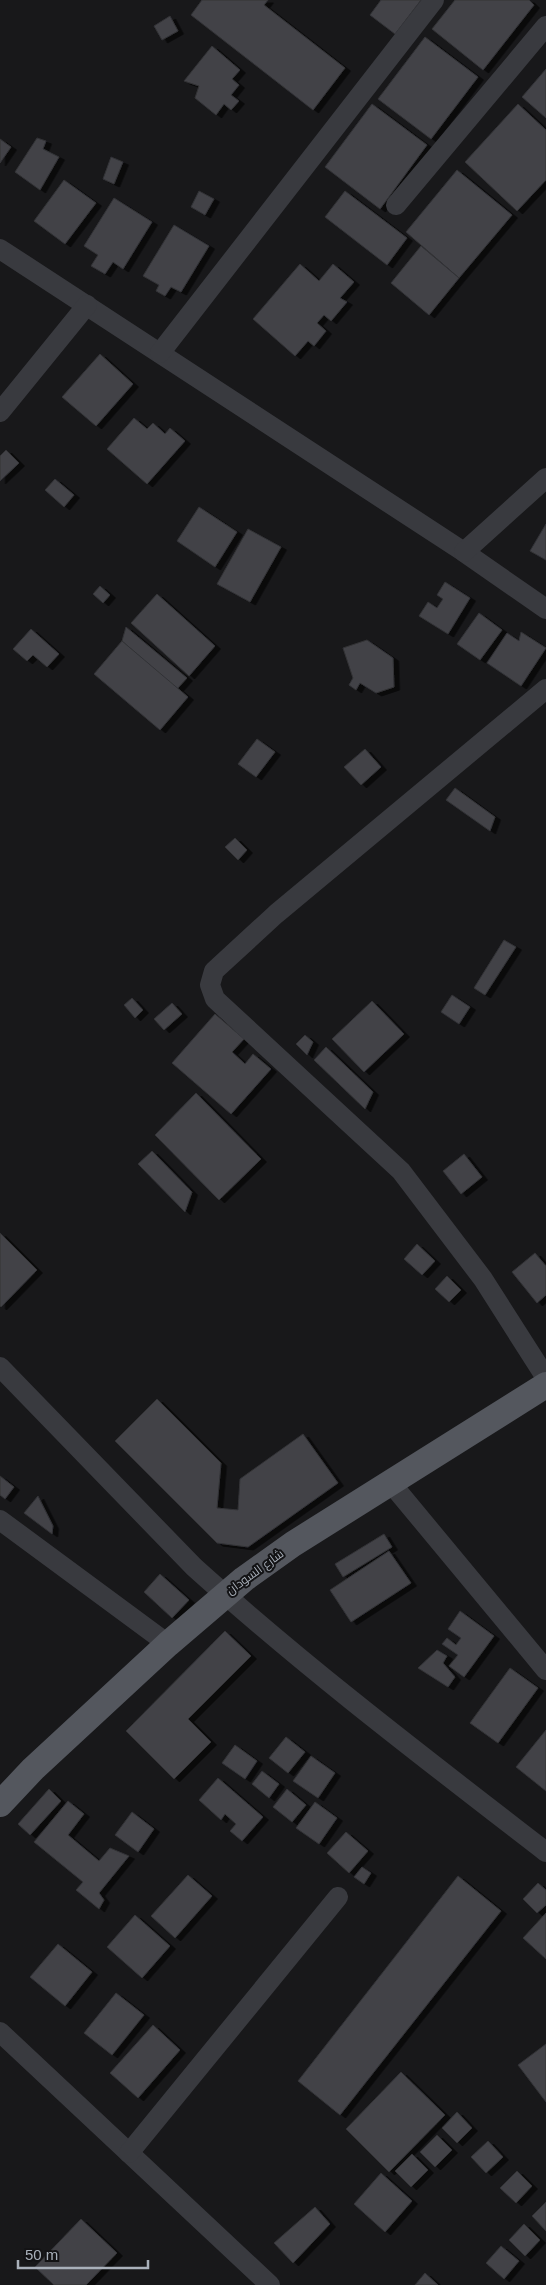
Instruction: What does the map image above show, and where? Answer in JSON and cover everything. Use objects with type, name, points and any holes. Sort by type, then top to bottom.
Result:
[{"type":"main road","name":"شارع السودان","points":[[0,1804],[33,1769],[224,1594],[293,1544],[546,1385]]},
{"type":"street","points":[[160,353],[434,0]]},
{"type":"street","points":[[396,205],[546,26]]},
{"type":"street","points":[[0,249],[464,552],[546,609]]},
{"type":"street","points":[[0,412],[88,305]]},
{"type":"street","points":[[464,552],[546,478]]},
{"type":"street","points":[[546,688],[276,914],[214,971],[210,985],[215,999],[401,1171],[483,1279],[546,1378]]},
{"type":"street","points":[[0,1367],[194,1567],[224,1594],[393,1734],[546,1852]]},
{"type":"street","points":[[390,1482],[546,1670]]},
{"type":"street","points":[[0,1520],[168,1644]]},
{"type":"street","points":[[130,2153],[338,1897]]},
{"type":"street","points":[[0,2032],[270,2285]]},
{"type":"building","points":[[202,0],[268,0],[264,5],[345,68],[313,110],[191,15]]},
{"type":"building","points":[[381,0],[421,0],[395,34],[370,15]]},
{"type":"building","points":[[455,0],[529,0],[534,5],[483,70],[432,29]]},
{"type":"building","points":[[170,16],[178,31],[162,40],[154,26]]},
{"type":"building","points":[[425,37],[478,77],[431,139],[378,99]]},
{"type":"building","points":[[212,46],[240,70],[232,79],[239,85],[231,95],[239,101],[231,110],[224,104],[216,115],[195,98],[199,86],[184,81]]},
{"type":"building","points":[[546,69],[546,118],[522,97]]},
{"type":"building","points":[[372,104],[427,145],[380,209],[325,167]]},
{"type":"building","points":[[518,104],[546,130],[546,180],[517,211],[465,162]]},
{"type":"building","points":[[37,138],[46,141],[43,149],[59,157],[40,190],[15,172]]},
{"type":"building","points":[[0,139],[11,147],[0,163]]},
{"type":"building","points":[[111,157],[123,162],[114,184],[103,179]]},
{"type":"building","points":[[457,170],[512,215],[459,278],[406,232]]},
{"type":"building","points":[[64,180],[96,203],[65,244],[34,221]]},
{"type":"building","points":[[199,191],[214,199],[205,215],[191,207]]},
{"type":"building","points":[[345,191],[407,238],[387,265],[325,217]]},
{"type":"building","points":[[114,198],[152,222],[123,269],[113,262],[105,274],[91,266],[98,255],[84,246]]},
{"type":"building","points":[[174,225],[209,246],[181,292],[171,287],[165,296],[156,291],[159,285],[143,276]]},
{"type":"building","points":[[421,246],[459,278],[429,315],[391,283]]},
{"type":"building","points":[[300,264],[319,281],[333,264],[354,282],[340,298],[347,302],[331,321],[324,315],[317,323],[326,331],[314,346],[308,341],[295,356],[253,319]]},
{"type":"building","points":[[100,354],[133,384],[96,426],[62,397]]},
{"type":"building","points":[[134,418],[147,429],[153,423],[165,434],[170,428],[185,441],[147,484],[107,449]]},
{"type":"building","points":[[6,450],[19,463],[0,481],[0,456]]},
{"type":"building","points":[[55,479],[74,495],[64,507],[45,490]]},
{"type":"building","points":[[199,507],[237,532],[215,567],[177,541]]},
{"type":"building","points":[[546,524],[546,560],[530,551]]},
{"type":"building","points":[[248,529],[281,547],[250,602],[217,584]]},
{"type":"building","points":[[445,582],[470,598],[448,634],[419,616],[428,602],[437,608],[443,599],[437,595]]},
{"type":"building","points":[[100,586],[110,595],[103,603],[93,594]]},
{"type":"building","points":[[157,594],[215,646],[189,676],[131,623]]},
{"type":"building","points":[[479,613],[502,630],[480,660],[457,644]]},
{"type":"building","points":[[126,627],[187,678],[177,689],[122,641]]},
{"type":"building","points":[[31,629],[59,654],[47,667],[33,655],[27,661],[13,649]]},
{"type":"building","points":[[521,632],[546,648],[521,686],[487,663],[507,633],[519,641]]},
{"type":"building","points":[[367,640],[393,658],[394,687],[376,693],[360,683],[356,690],[349,685],[353,678],[343,648]]},
{"type":"building","points":[[122,641],[188,697],[160,730],[94,674]]},
{"type":"building","points":[[257,739],[275,752],[256,777],[238,764]]},
{"type":"building","points":[[365,749],[381,767],[361,785],[344,767]]},
{"type":"building","points":[[455,788],[495,817],[490,831],[446,800]]},
{"type":"building","points":[[235,838],[247,850],[238,860],[225,847]]},
{"type":"building","points":[[504,940],[516,947],[485,995],[474,988]]},
{"type":"building","points":[[452,995],[470,1007],[459,1024],[441,1012]]},
{"type":"building","points":[[132,998],[143,1010],[135,1018],[124,1005]]},
{"type":"building","points":[[372,1001],[404,1034],[364,1072],[332,1039]]},
{"type":"building","points":[[172,1003],[182,1014],[164,1030],[154,1019]]},
{"type":"building","points":[[215,1014],[244,1039],[232,1052],[245,1064],[253,1054],[271,1069],[231,1114],[172,1063]]},
{"type":"building","points":[[305,1035],[313,1042],[307,1055],[296,1044]]},
{"type":"building","points":[[326,1047],[373,1092],[365,1109],[314,1060]]},
{"type":"building","points":[[196,1093],[261,1159],[219,1200],[155,1135]]},
{"type":"building","points":[[152,1151],[192,1192],[185,1212],[138,1164]]},
{"type":"building","points":[[464,1154],[482,1177],[461,1194],[443,1171]]},
{"type":"building","points":[[0,1233],[37,1270],[1,1307],[0,1306]]},
{"type":"building","points":[[417,1244],[435,1261],[422,1275],[404,1259]]},
{"type":"building","points":[[535,1253],[546,1266],[546,1295],[537,1303],[512,1272]]},
{"type":"building","points":[[447,1276],[461,1290],[449,1302],[435,1289]]},
{"type":"building","points":[[157,1399],[221,1463],[217,1508],[238,1510],[240,1479],[303,1434],[338,1483],[248,1547],[217,1543],[115,1441]]},
{"type":"building","points":[[0,1476],[14,1487],[5,1499],[0,1495]]},
{"type":"building","points":[[38,1496],[53,1526],[52,1534],[24,1513]]},
{"type":"building","points":[[384,1534],[392,1547],[343,1577],[335,1564]]},
{"type":"building","points":[[389,1551],[411,1583],[351,1622],[330,1590]]},
{"type":"building","points":[[160,1574],[189,1600],[172,1618],[144,1592]]},
{"type":"building","points":[[460,1611],[494,1636],[464,1677],[449,1666],[458,1655],[442,1644],[447,1638],[456,1645],[461,1638],[448,1629]]},
{"type":"building","points":[[225,1631],[251,1656],[188,1719],[211,1742],[174,1779],[126,1731]]},
{"type":"building","points":[[437,1650],[447,1656],[443,1663],[455,1677],[448,1687],[418,1668]]},
{"type":"building","points":[[510,1668],[538,1688],[498,1743],[470,1723]]},
{"type":"building","points":[[546,1730],[546,1791],[516,1767]]},
{"type":"building","points":[[286,1737],[305,1752],[288,1773],[269,1758]]},
{"type":"building","points":[[235,1745],[257,1761],[245,1779],[222,1763]]},
{"type":"building","points":[[311,1756],[335,1773],[318,1798],[293,1781]]},
{"type":"building","points":[[262,1771],[279,1784],[269,1798],[252,1784]]},
{"type":"building","points":[[218,1778],[263,1817],[242,1841],[230,1831],[236,1824],[225,1814],[221,1820],[199,1800]]},
{"type":"building","points":[[49,1789],[61,1801],[30,1835],[18,1824]]},
{"type":"building","points":[[287,1789],[306,1805],[292,1822],[273,1807]]},
{"type":"building","points":[[68,1801],[84,1814],[68,1835],[99,1861],[110,1848],[129,1856],[99,1893],[104,1900],[99,1909],[76,1890],[83,1882],[34,1842]]},
{"type":"building","points":[[315,1802],[337,1818],[319,1844],[296,1828]]},
{"type":"building","points":[[132,1812],[154,1829],[138,1852],[115,1835]]},
{"type":"building","points":[[346,1832],[368,1851],[349,1873],[327,1853]]},
{"type":"building","points":[[362,1867],[371,1873],[364,1884],[354,1877]]},
{"type":"building","points":[[188,1875],[212,1896],[175,1938],[151,1916]]},
{"type":"building","points":[[458,1876],[501,1911],[340,2115],[298,2081]]},
{"type":"building","points":[[538,1883],[546,1890],[546,1905],[537,1913],[523,1899]]},
{"type":"building","points":[[546,1913],[546,1959],[523,1938]]},
{"type":"building","points":[[135,1915],[170,1946],[142,1978],[107,1947]]},
{"type":"building","points":[[58,1944],[92,1972],[65,2006],[30,1977]]},
{"type":"building","points":[[116,1993],[144,2015],[112,2055],[84,2033]]},
{"type":"building","points":[[153,2025],[180,2050],[138,2098],[110,2073]]},
{"type":"building","points":[[546,2044],[546,2102],[518,2065]]},
{"type":"building","points":[[401,2072],[445,2115],[389,2172],[346,2129]]},
{"type":"building","points":[[457,2112],[472,2128],[457,2143],[442,2128]]},
{"type":"building","points":[[437,2135],[452,2150],[435,2167],[420,2152]]},
{"type":"building","points":[[488,2141],[503,2157],[486,2173],[471,2157]]},
{"type":"building","points":[[412,2154],[428,2170],[411,2187],[395,2171]]},
{"type":"building","points":[[517,2171],[532,2186],[516,2203],[500,2188]]},
{"type":"building","points":[[381,2173],[412,2201],[385,2232],[354,2204]]},
{"type":"building","points":[[546,2202],[546,2231],[532,2216]]},
{"type":"building","points":[[315,2207],[330,2224],[293,2263],[274,2243]]},
{"type":"building","points":[[81,2219],[117,2253],[86,2285],[54,2285],[35,2267]]},
{"type":"building","points":[[524,2224],[540,2240],[525,2256],[509,2240]]},
{"type":"building","points":[[501,2246],[519,2261],[504,2279],[486,2263]]},
{"type":"building","points":[[425,2273],[438,2285],[415,2285]]}]
